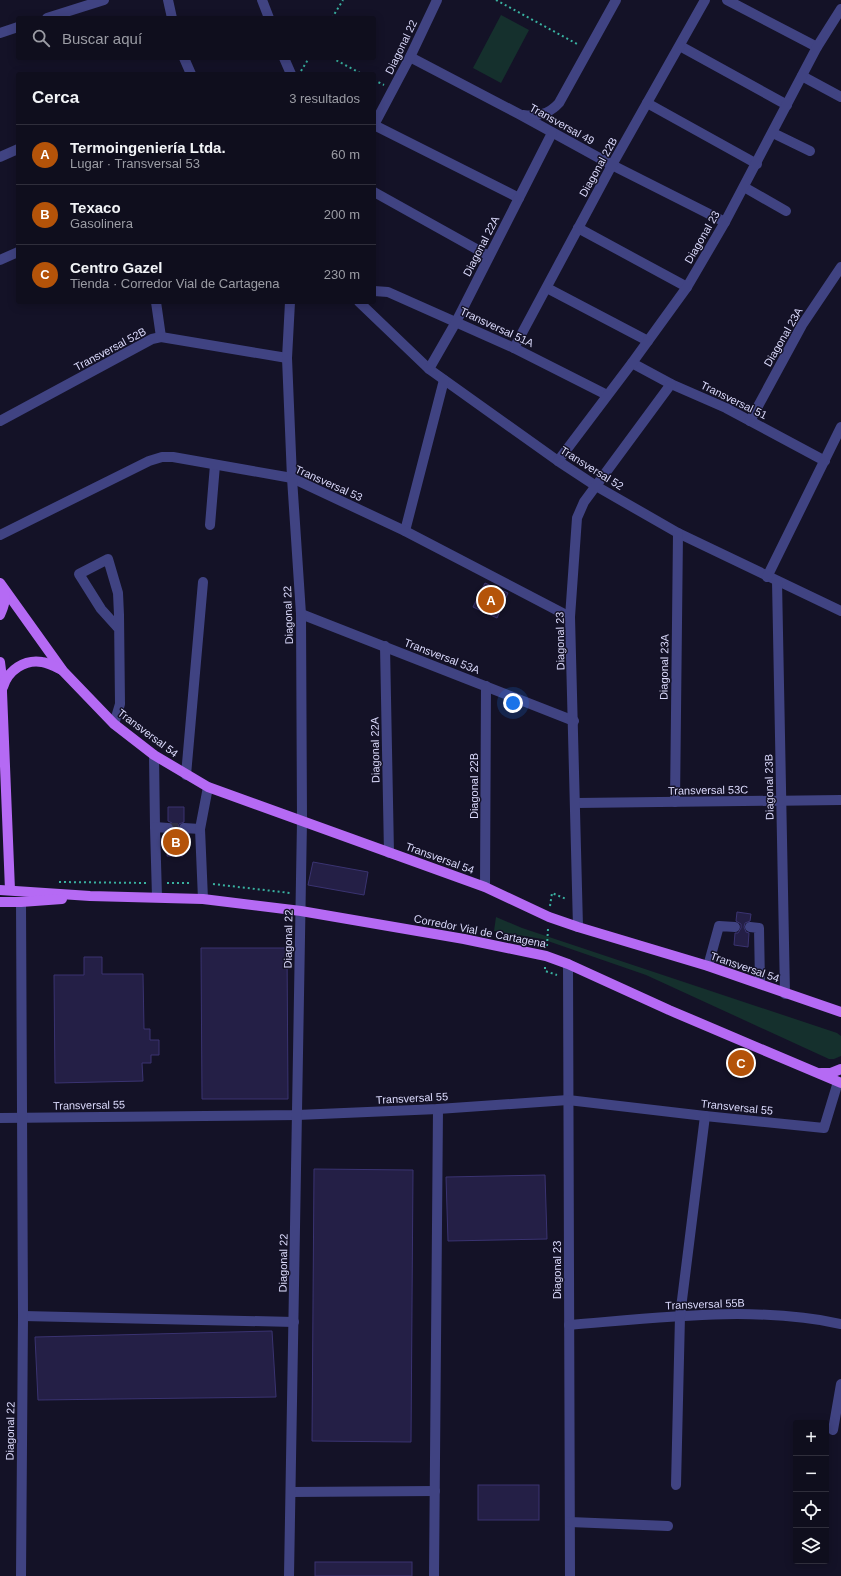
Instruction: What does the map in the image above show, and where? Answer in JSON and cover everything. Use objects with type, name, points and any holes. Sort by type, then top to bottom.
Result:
[{"type":"main road","points":[[0,615],[6,599],[2,587]]},
{"type":"main road","points":[[2,587],[63,671]]},
{"type":"main road","points":[[0,662],[2,678],[5,890]]},
{"type":"main road","points":[[2,692],[5,681],[11,672],[20,665],[31,662],[42,662],[63,671]]},
{"type":"main road","name":"Transversal 54","points":[[63,671],[114,724],[154,755],[208,787],[485,887],[549,917],[708,966],[839,1012]]},
{"type":"main road","name":"Corredor Vial de Cartagena","points":[[5,890],[90,896],[203,899],[301,911],[464,939],[546,956],[568,964],[669,1010],[840,1082]]},
{"type":"main road","name":"Corredor Vial de Cartagena","points":[[0,902],[21,902],[90,896]]},
{"type":"main road","points":[[811,1070],[823,1074],[841,1069]]},
{"type":"street","points":[[53,16],[104,0]]},
{"type":"street","points":[[168,0],[172,16]]},
{"type":"street","points":[[262,0],[268,16]]},
{"type":"street","name":"Diagonal 22","points":[[376,121],[410,57],[437,0]]},
{"type":"street","points":[[519,114],[539,116],[554,109],[564,96],[616,0]]},
{"type":"street","name":"Diagonal 22B","points":[[514,348],[612,166],[705,0]]},
{"type":"street","points":[[727,0],[817,47]]},
{"type":"street","name":"Diagonal 23","points":[[558,461],[687,287],[757,164],[817,47],[838,21],[841,9]]},
{"type":"street","points":[[0,33],[16,28]]},
{"type":"street","points":[[680,46],[788,105]]},
{"type":"street","name":"Transversal 49","points":[[410,57],[519,114],[612,166],[725,222]]},
{"type":"street","points":[[184,60],[186,72]]},
{"type":"street","points":[[285,60],[289,72]]},
{"type":"street","points":[[802,76],[841,97]]},
{"type":"street","points":[[647,103],[757,164]]},
{"type":"street","points":[[376,126],[519,198]]},
{"type":"street","points":[[773,132],[810,151]]},
{"type":"street","name":"Diagonal 22A","points":[[429,368],[456,322],[552,133]]},
{"type":"street","points":[[0,157],[16,150]]},
{"type":"street","points":[[744,187],[786,211]]},
{"type":"street","points":[[376,193],[489,256]]},
{"type":"street","points":[[578,228],[687,287]]},
{"type":"street","points":[[0,260],[16,253]]},
{"type":"street","name":"Diagonal 23A","points":[[750,421],[802,326],[841,267]]},
{"type":"street","points":[[546,288],[648,341]]},
{"type":"street","name":"Transversal 51A","points":[[376,291],[388,292],[514,348],[607,395]]},
{"type":"street","points":[[156,304],[161,337]]},
{"type":"street","name":"Diagonal 22","points":[[289,1576],[302,821],[300,614],[292,478],[288,358],[290,304]]},
{"type":"street","name":"Transversal 52","points":[[361,304],[429,368],[444,380],[558,461],[596,486],[678,533],[841,611]]},
{"type":"street","name":"Transversal 52B","points":[[0,421],[152,340],[161,337],[288,358]]},
{"type":"street","name":"Transversal 51","points":[[632,363],[671,384],[726,408],[825,461]]},
{"type":"street","points":[[406,531],[444,380]]},
{"type":"street","name":"Diagonal 23","points":[[578,927],[574,721],[570,617],[577,518],[584,502],[671,384]]},
{"type":"street","name":"Diagonal 23B","points":[[785,994],[781,801],[772,579],[841,427]]},
{"type":"street","name":"Transversal 53","points":[[0,535],[149,461],[162,457],[173,457],[292,478],[406,531],[570,617]]},
{"type":"street","points":[[210,525],[215,465]]},
{"type":"street","name":"Diagonal 23A","points":[[675,802],[678,533]]},
{"type":"street","points":[[114,724],[120,704],[119,629],[118,594],[108,559],[79,574],[101,608],[119,629]]},
{"type":"street","points":[[186,775],[203,582]]},
{"type":"street","name":"Transversal 53A","points":[[300,614],[574,721]]},
{"type":"street","name":"Diagonal 22A","points":[[385,646],[389,853]]},
{"type":"street","name":"Diagonal 22B","points":[[485,887],[486,686]]},
{"type":"street","points":[[154,755],[157,897]]},
{"type":"street","points":[[203,899],[200,829],[208,787]]},
{"type":"street","name":"Transversal 53C","points":[[576,803],[841,800]]},
{"type":"street","points":[[155,827],[168,828]]},
{"type":"street","points":[[184,828],[200,829]]},
{"type":"street","name":"Diagonal 22","points":[[21,902],[23,1118],[21,1576]]},
{"type":"street","points":[[708,966],[719,926],[735,927]]},
{"type":"street","points":[[750,927],[759,928],[760,984]]},
{"type":"street","name":"Diagonal 23","points":[[568,964],[570,1576]]},
{"type":"street","name":"Transversal 55","points":[[0,1118],[297,1115],[438,1109],[568,1100],[824,1128],[840,1082]]},
{"type":"street","points":[[434,1576],[438,1109]]},
{"type":"street","points":[[676,1485],[680,1316],[705,1116]]},
{"type":"street","name":"Transversal 55B","points":[[569,1325],[680,1316],[761,1314],[841,1324]]},
{"type":"street","points":[[23,1316],[294,1322]]},
{"type":"street","points":[[833,1430],[841,1384]]},
{"type":"street","points":[[291,1492],[435,1491]]},
{"type":"street","points":[[570,1522],[668,1526]]},
{"type":"path","points":[[333,16],[343,0]]},
{"type":"path","points":[[496,0],[590,50]]},
{"type":"path","points":[[301,72],[308,60]]},
{"type":"path","points":[[336,60],[358,72]]},
{"type":"green space","points":[[501,15],[529,30],[501,83],[473,68]]},
{"type":"green space","points":[[496,917],[522,928],[837,1033],[841,1036],[841,1056],[834,1059],[829,1059],[646,975],[542,939],[494,931]]},
{"type":"building","points":[[485,583],[508,593],[497,618],[473,607]]},
{"type":"building","points":[[168,807],[184,807],[184,822],[179,824],[178,828],[180,833],[184,834],[183,856],[167,856],[168,834],[173,832],[174,828],[172,823],[168,821]]},
{"type":"building","points":[[313,862],[368,872],[364,895],[308,885]]},
{"type":"building","points":[[737,912],[751,914],[750,921],[745,923],[744,927],[746,932],[749,933],[748,947],[734,945],[735,933],[738,933],[741,928],[741,924],[736,921]]},
{"type":"building","points":[[201,948],[287,948],[288,1099],[202,1099]]},
{"type":"building","points":[[84,957],[102,957],[102,974],[143,974],[144,1029],[150,1029],[150,1040],[159,1040],[159,1055],[151,1055],[151,1063],[142,1063],[143,1081],[55,1083],[54,975],[84,975]]},
{"type":"building","points":[[314,1169],[413,1170],[411,1442],[312,1441]]},
{"type":"building","points":[[545,1175],[547,1239],[448,1241],[446,1177]]},
{"type":"building","points":[[272,1331],[276,1397],[38,1400],[35,1337]]},
{"type":"building","points":[[478,1485],[539,1485],[539,1520],[478,1520]]},
{"type":"building","points":[[315,1562],[412,1562],[412,1576],[315,1576]]},
{"type":"tunnel","points":[[168,828],[184,828]]},
{"type":"place","name":"Termoingeniería Ltda.","points":[[491,600]]},
{"type":"place","name":"Texaco","points":[[176,842]]},
{"type":"place","name":"Centro Gazel","points":[[741,1063]]}]
